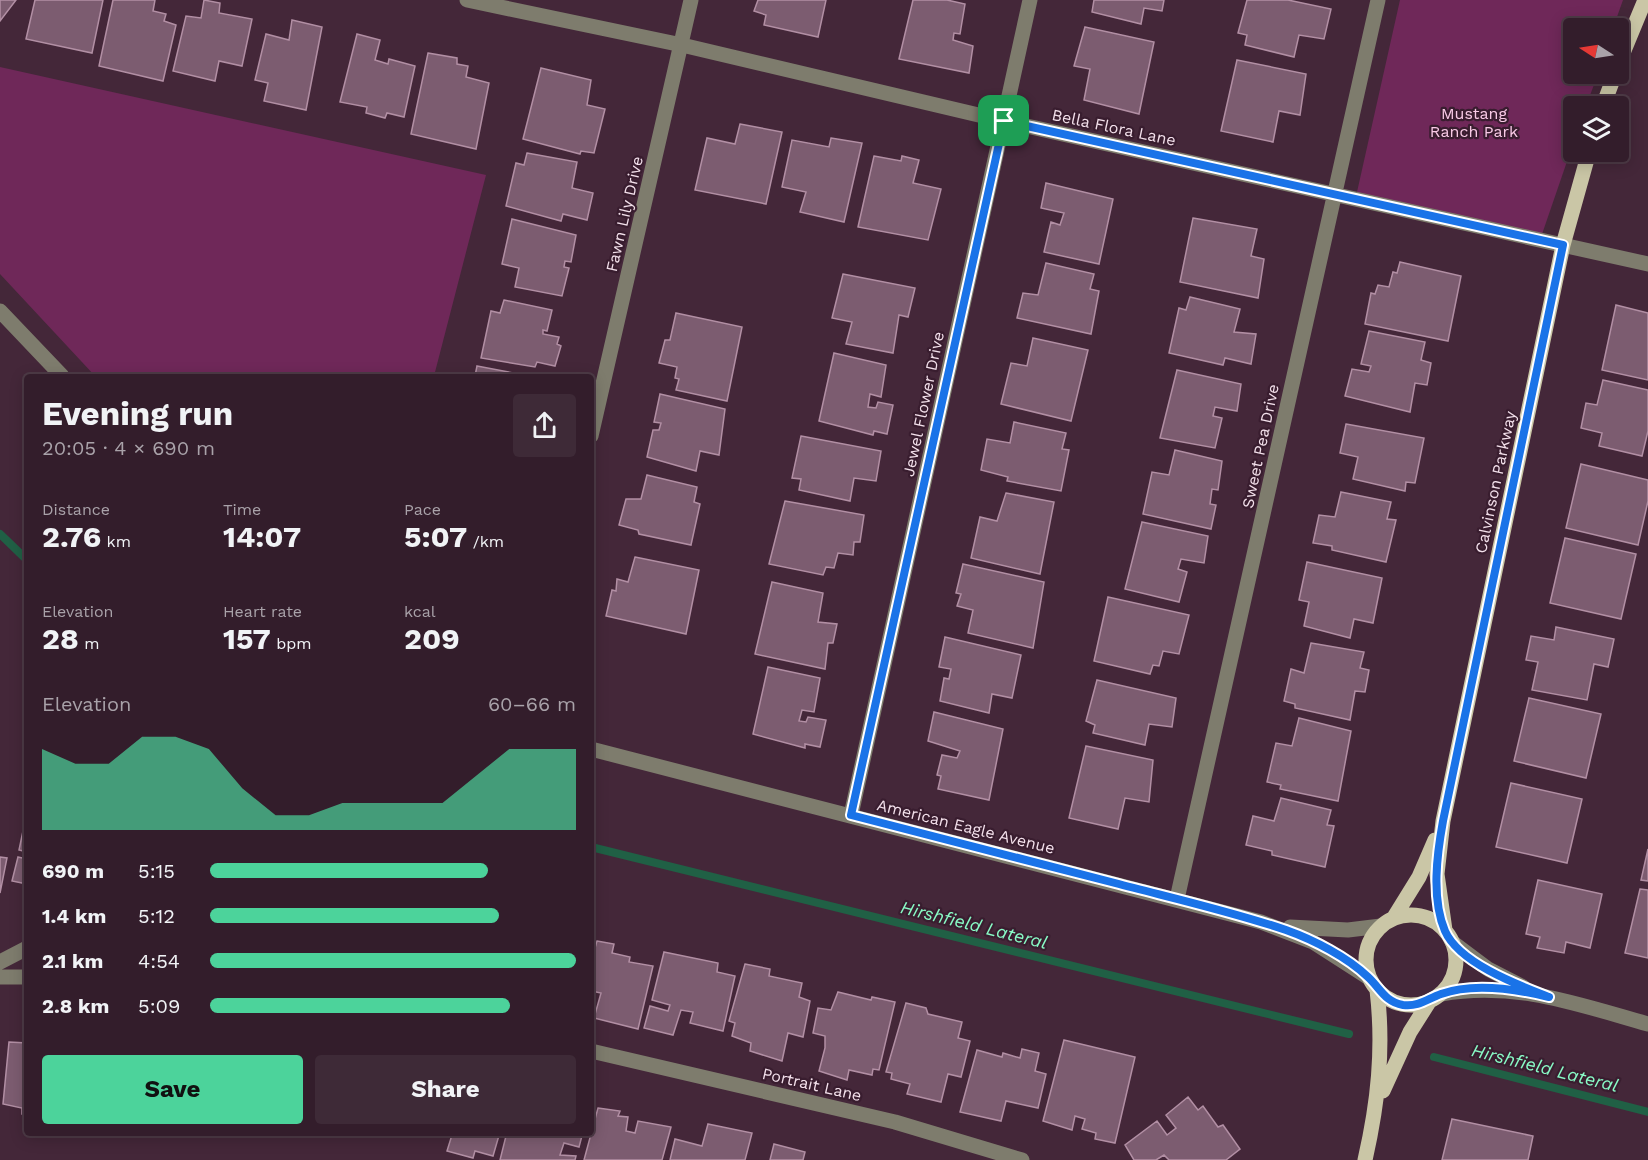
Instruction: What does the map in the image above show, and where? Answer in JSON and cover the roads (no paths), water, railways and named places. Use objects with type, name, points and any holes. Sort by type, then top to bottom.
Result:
[{"type":"main road","points":[[1629,39],[1645,0]]},
{"type":"main road","name":"Calvinson Parkway","points":[[1448,936],[1437,874],[1443,821],[1563,245],[1586,162]]},
{"type":"main road","name":"Calvinson Parkway","points":[[1387,922],[1419,877],[1443,821]]},
{"type":"main road","points":[[1365,1160],[1374,1119],[1381,1063],[1373,984],[1366,964],[1367,950],[1372,937],[1387,922],[1407,915],[1421,916],[1434,921],[1448,936],[1456,956],[1455,970],[1394,1064],[1374,1119]]},
{"type":"main road","points":[[1373,984],[1388,999],[1401,1005],[1435,998]]},
{"type":"street","name":"Bella Flora Lane","points":[[467,0],[682,45],[1004,121],[1648,264]]},
{"type":"street","name":"Fawn Lily Drive","points":[[594,423],[691,0]]},
{"type":"street","name":"Jewel Flower Drive","points":[[851,815],[1030,0]]},
{"type":"street","name":"Sweet Pea Drive","points":[[1178,899],[1378,0]]},
{"type":"street","points":[[0,311],[60,374]]},
{"type":"street","name":"American Eagle Avenue","points":[[594,750],[1261,922],[1313,942],[1373,984]]},
{"type":"street","name":"American Eagle Avenue","points":[[1261,922],[1315,930],[1387,922]]},
{"type":"street","points":[[1448,936],[1488,969],[1518,986],[1549,997],[1648,1024]]},
{"type":"street","points":[[0,962],[24,950]]},
{"type":"street","points":[[0,978],[24,977]]},
{"type":"street","points":[[1435,998],[1487,988],[1549,997]]},
{"type":"street","name":"Portrait Lane","points":[[594,1052],[895,1122],[1022,1160]]},
{"type":"waterway","name":"Hirshfield Lateral","points":[[0,534],[24,557]]},
{"type":"waterway","name":"Hirshfield Lateral","points":[[594,848],[1349,1034]]},
{"type":"waterway","name":"Hirshfield Lateral","points":[[1434,1057],[1648,1112]]},
{"type":"park label","name":"Mustang Ranch Park","points":[[1474,122]]}]
